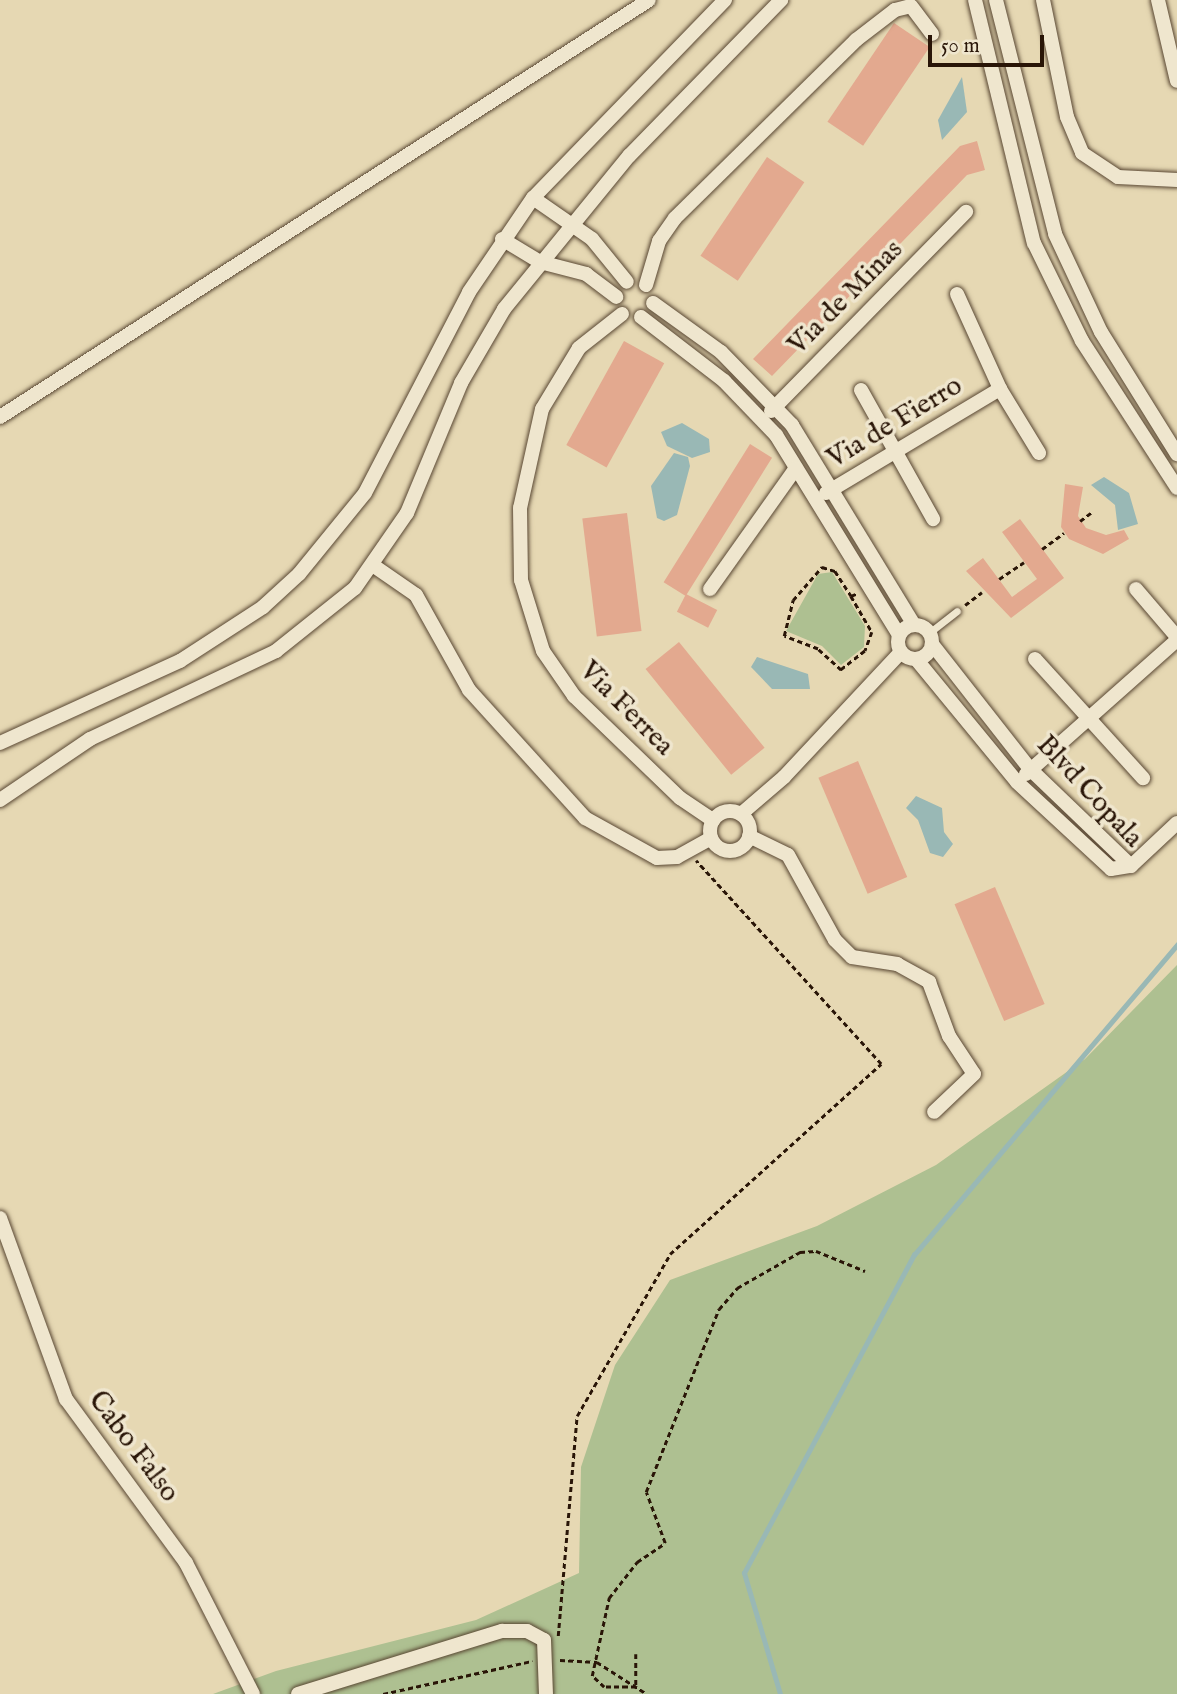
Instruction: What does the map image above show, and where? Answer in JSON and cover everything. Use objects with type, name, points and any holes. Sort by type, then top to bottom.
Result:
[{"type":"street","points":[[0,417],[649,0]]},
{"type":"street","points":[[0,743],[180,660],[263,607],[299,574],[365,493],[502,239],[533,198],[725,0]]},
{"type":"street","points":[[0,800],[90,739],[276,651],[331,611],[373,566],[407,513],[481,347],[540,262],[568,224],[781,0]]},
{"type":"street","points":[[975,0],[1022,204],[1048,273],[1082,341],[1177,488]]},
{"type":"street","points":[[996,0],[1028,147],[1067,263],[1113,355],[1177,454]]},
{"type":"street","points":[[1043,0],[1082,153],[1118,177],[1177,180]]},
{"type":"street","points":[[1158,0],[1177,81]]},
{"type":"street","points":[[899,635],[914,625],[832,490],[776,405],[721,352],[653,303],[646,285],[655,251],[675,218],[835,58],[902,7],[919,10],[932,34]]},
{"type":"street","points":[[533,198],[599,246],[627,282],[646,285]]},
{"type":"street","name":"Via de Minas","points":[[763,420],[966,212]]},
{"type":"street","points":[[502,239],[540,262],[586,274],[616,297],[622,314],[641,317],[763,420],[815,498],[899,635],[901,652],[784,777],[741,814],[722,812],[713,820],[711,838]]},
{"type":"street","points":[[1048,273],[1067,263]]},
{"type":"street","points":[[616,297],[627,282]]},
{"type":"street","points":[[957,294],[1000,389],[1039,453]]},
{"type":"street","points":[[641,317],[653,303]]},
{"type":"street","name":"Via Ferrea","points":[[622,314],[579,348],[542,409],[520,509],[523,591],[543,651],[574,695],[680,797],[713,820]]},
{"type":"street","name":"Via de Fierro","points":[[815,498],[894,455],[1000,389]]},
{"type":"street","points":[[861,390],[894,455],[933,519]]},
{"type":"street","points":[[710,589],[796,468]]},
{"type":"street","points":[[373,566],[416,595],[469,690],[556,779],[585,818],[657,858],[687,851],[711,838]]},
{"type":"street","points":[[1017,782],[1177,638],[1136,589]]},
{"type":"street","name":"Blvd Copala","points":[[914,625],[931,638],[1030,769],[1131,866]]},
{"type":"street","points":[[916,660],[931,638]]},
{"type":"street","name":"Blvd Copala","points":[[901,652],[916,660],[1017,782],[1111,869],[1131,866]]},
{"type":"street","points":[[1035,659],[1084,719],[1143,778]]},
{"type":"street","points":[[741,814],[750,836],[788,855],[835,940],[852,957],[897,964],[929,982],[949,1035],[974,1074],[934,1112]]},
{"type":"street","points":[[1131,866],[1177,823]]},
{"type":"street","points":[[711,838],[731,851],[750,836]]},
{"type":"street","name":"Cabo Falso","points":[[0,1218],[66,1399],[169,1536],[253,1694]]},
{"type":"street","points":[[298,1694],[502,1631],[527,1631],[544,1640],[552,1660],[546,1694]]},
{"type":"lane","points":[[931,638],[957,611]]},
{"type":"path","points":[[1080,521],[1093,512]]},
{"type":"path","points":[[1042,549],[1064,533]]},
{"type":"path","points":[[999,579],[1024,562]]},
{"type":"path","points":[[822,567],[835,571],[851,596],[872,632],[865,651],[841,670],[818,649],[784,636],[793,600],[822,567]]},
{"type":"path","points":[[851,596],[871,588]]},
{"type":"path","points":[[957,611],[982,592]]},
{"type":"path","points":[[552,1660],[577,1416],[670,1254],[881,1064],[687,851]]},
{"type":"path","points":[[636,1687],[604,1687],[592,1675],[593,1663],[609,1598],[637,1562],[659,1553],[665,1543],[646,1492],[719,1310],[737,1288],[800,1252],[816,1251],[865,1271]]},
{"type":"path","points":[[636,1654],[636,1687]]},
{"type":"path","points":[[383,1694],[460,1681],[497,1664],[552,1660],[593,1663],[647,1694]]},
{"type":"green space","points":[[832,572],[865,626],[864,647],[841,665],[822,646],[786,631],[818,574]]},
{"type":"green space","points":[[1177,965],[1177,1694],[213,1694],[276,1671],[476,1620],[579,1573],[581,1467],[615,1365],[670,1280],[817,1226],[936,1165],[1085,1059]]},
{"type":"water","points":[[962,77],[967,112],[942,140],[938,120]]},
{"type":"water","points":[[682,423],[709,439],[710,452],[692,458],[667,446],[661,432]]},
{"type":"water","points":[[674,453],[688,457],[690,466],[677,515],[664,521],[657,518],[651,486]]},
{"type":"water","points":[[1104,477],[1129,493],[1138,524],[1118,530],[1115,505],[1091,485]]},
{"type":"water","points":[[757,657],[808,674],[810,689],[772,689],[751,667]]},
{"type":"water","points":[[916,796],[942,808],[944,832],[953,844],[943,857],[930,853],[918,820],[906,808]]},
{"type":"building","points":[[894,23],[930,47],[863,146],[827,122]]},
{"type":"building","points":[[977,141],[985,170],[967,175],[772,376],[753,359],[960,146]]},
{"type":"building","points":[[767,157],[804,182],[738,281],[700,256]]},
{"type":"building","points":[[624,341],[664,363],[607,467],[566,445]]},
{"type":"building","points":[[750,444],[772,458],[686,596],[664,582]]},
{"type":"building","points":[[1065,484],[1083,487],[1078,516],[1086,528],[1106,535],[1124,530],[1129,539],[1103,554],[1069,539],[1061,527]]},
{"type":"building","points":[[627,513],[642,631],[597,637],[582,518]]},
{"type":"building","points":[[1020,519],[1064,578],[1011,618],[966,571],[983,558],[1012,597],[1037,579],[1002,532]]},
{"type":"building","points":[[686,594],[717,610],[708,628],[677,612]]},
{"type":"building","points":[[679,642],[765,748],[731,775],[646,669]]},
{"type":"building","points":[[858,761],[907,877],[868,894],[818,778]]},
{"type":"building","points":[[995,887],[1045,1004],[1004,1021],[954,904]]},
{"type":"waterway","points":[[780,1694],[744,1573],[914,1255],[1177,945]]}]
